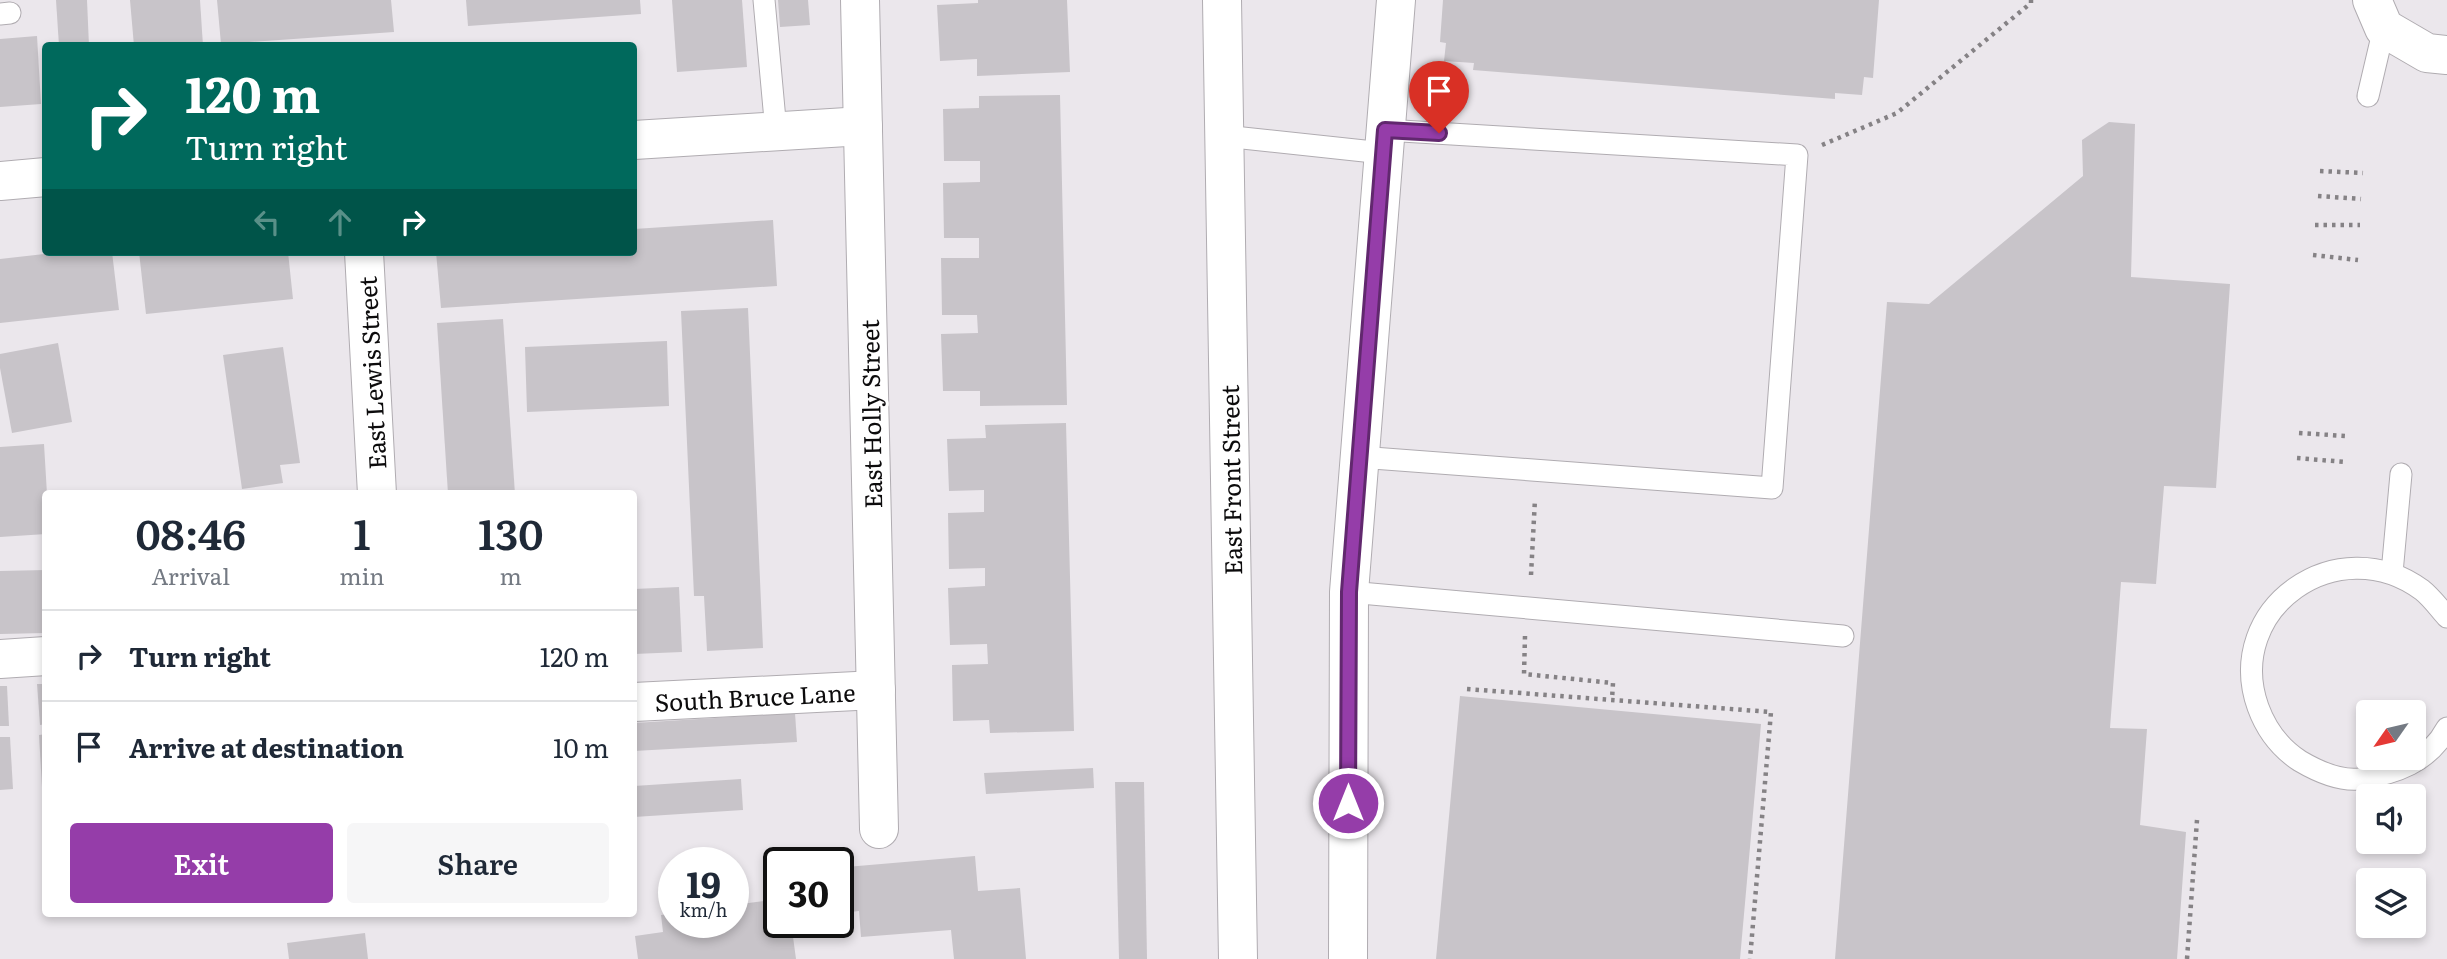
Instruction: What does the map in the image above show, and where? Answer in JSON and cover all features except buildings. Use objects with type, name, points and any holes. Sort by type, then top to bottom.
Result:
[{"type":"street","name":"East Holly Street","points":[[860,0],[879,829]]},
{"type":"street","name":"East Front Street","points":[[1222,0],[1238,959]]},
{"type":"street","points":[[1348,959],[1349,592],[1396,0]]},
{"type":"street","points":[[2378,14],[2427,53],[2447,55]]},
{"type":"street","points":[[637,140],[863,126]]},
{"type":"street","points":[[0,181],[42,177]]},
{"type":"street","name":"East Lewis Street","points":[[364,256],[377,490]]},
{"type":"street","points":[[0,659],[42,656]]},
{"type":"street","name":"South Bruce Lane","points":[[637,702],[876,690]]},
{"type":"lane","points":[[764,0],[776,131]]},
{"type":"lane","points":[[2368,96],[2378,14]]},
{"type":"lane","points":[[1224,136],[1797,155],[1772,488],[1359,457]]},
{"type":"lane","points":[[2392,573],[2401,474]]},
{"type":"lane","points":[[2447,617],[2423,590],[2392,573],[2356,567],[2320,573],[2289,592],[2265,619],[2253,654],[2252,678],[2252,690],[2264,724],[2287,753],[2319,772],[2352,780],[2386,775],[2418,761],[2442,737],[2447,728]]},
{"type":"lane","points":[[1349,592],[1843,636]]},
{"type":"path","points":[[1797,155],[1897,113],[2031,3],[2031,0]]},
{"type":"path","points":[[2320,170],[2363,173]]},
{"type":"path","points":[[2318,197],[2361,199]]},
{"type":"path","points":[[2315,225],[2360,225]]},
{"type":"path","points":[[2313,255],[2358,260]]},
{"type":"path","points":[[2299,433],[2346,436]]},
{"type":"path","points":[[2297,458],[2345,462]]},
{"type":"path","points":[[1531,575],[1536,488]]},
{"type":"path","points":[[1525,635],[1524,674],[1613,683],[1612,699]]},
{"type":"path","points":[[1467,690],[1771,712],[1750,959]]},
{"type":"path","points":[[2187,959],[2197,820]]},
{"type":"route","points":[[1348,803],[1349,592],[1385,130],[1439,133]]}]
